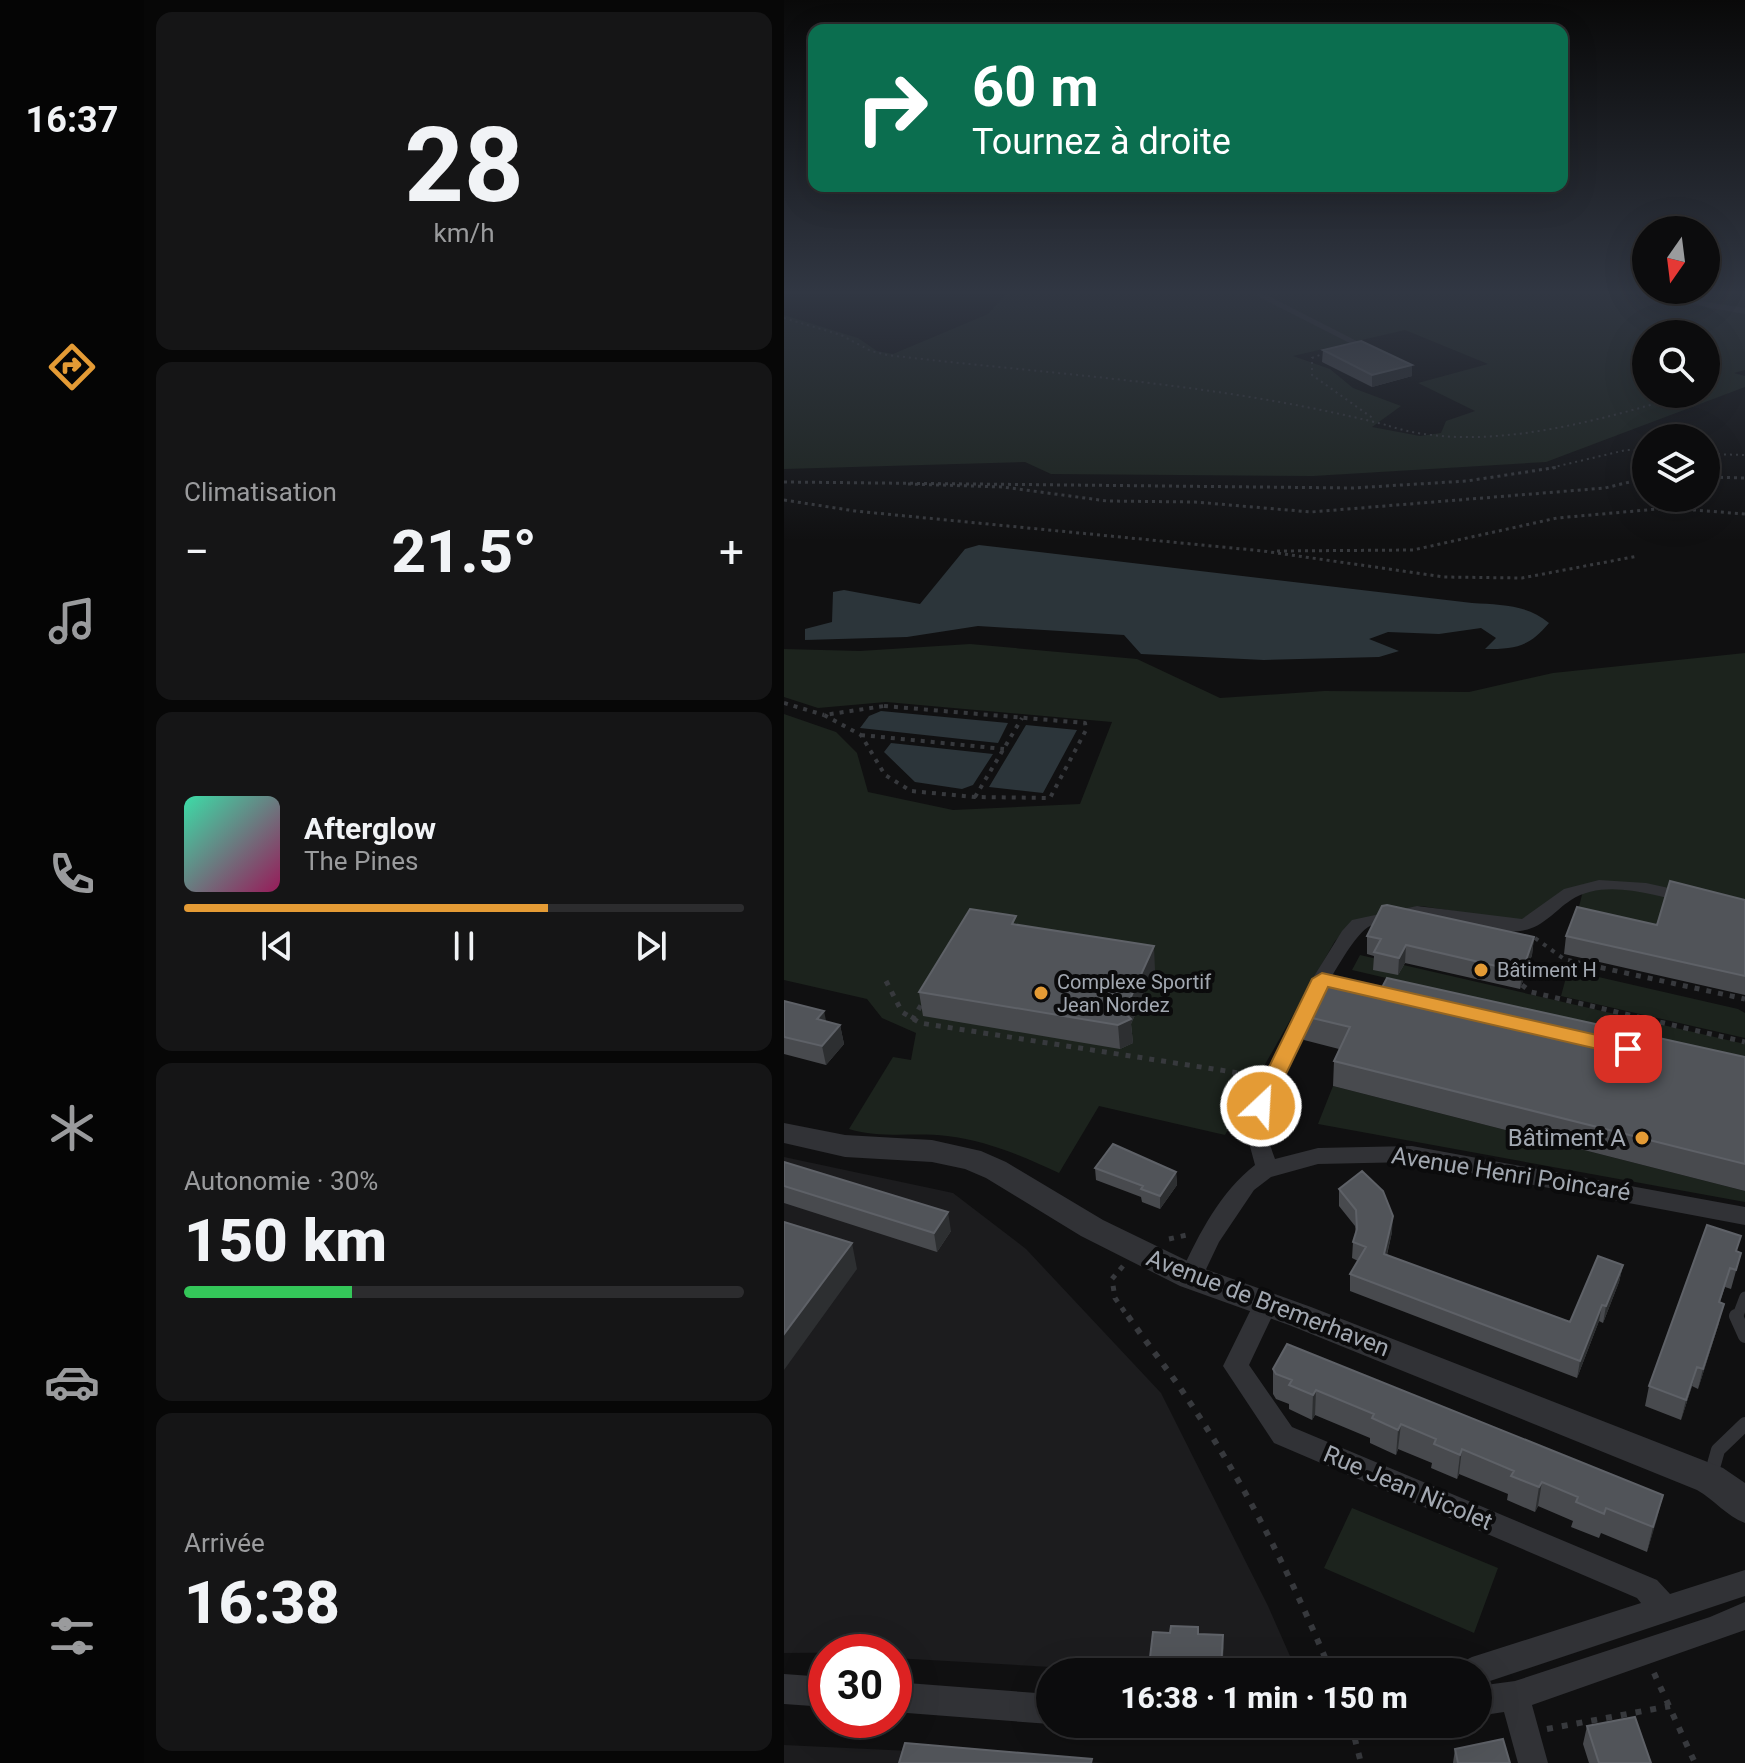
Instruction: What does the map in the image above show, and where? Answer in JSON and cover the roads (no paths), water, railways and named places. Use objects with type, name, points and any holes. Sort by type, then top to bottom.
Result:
[{"type":"street","points":[[1269,1169],[1256,1125],[1265,1096],[1322,979],[1344,939],[1358,924],[1393,914],[1424,910],[1516,926],[1535,922],[1570,893],[1598,887],[1632,887],[1716,903]]},
{"type":"street","name":"Avenue de Bremerhaven","points":[[784,1133],[845,1146],[932,1151],[971,1159],[996,1170],[1114,1240],[1191,1277],[1710,1479],[1726,1488],[1745,1507]]},
{"type":"street","name":"Avenue Henri Poincaré","points":[[1191,1277],[1227,1210],[1246,1184],[1269,1169],[1318,1156],[1412,1154],[1745,1216]]},
{"type":"street","name":"Rue Jean Nicolet","points":[[1266,1304],[1236,1366],[1283,1435],[1647,1589],[1665,1610]]},
{"type":"street","points":[[1492,1666],[1745,1583]]},
{"type":"street","points":[[1492,1699],[1515,1696],[1745,1616]]},
{"type":"street","points":[[784,1689],[808,1691]]},
{"type":"street","points":[[1515,1696],[1533,1763]]},
{"type":"street","points":[[912,1698],[1036,1708]]},
{"type":"lane","points":[[1322,979],[1410,999]]},
{"type":"lane","points":[[1745,1297],[1736,1317],[1745,1336]]},
{"type":"lane","points":[[1710,1479],[1718,1450],[1728,1437],[1745,1424]]},
{"type":"place","name":"Bâtiment H","points":[[1481,970]]},
{"type":"place","name":"Complexe Sportif Jean Nordez","points":[[1041,993]]},
{"type":"place","name":"Bâtiment A","points":[[1642,1138]]}]
